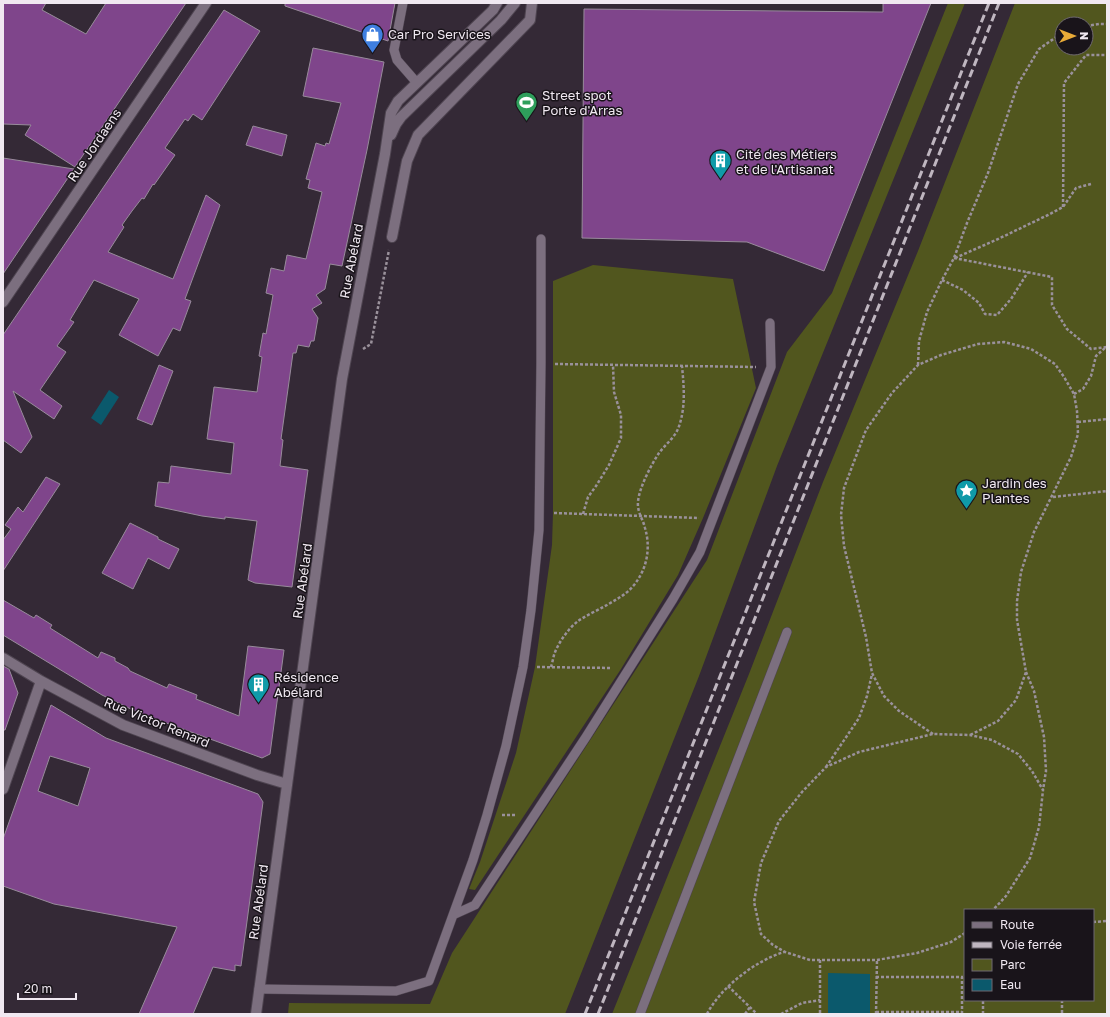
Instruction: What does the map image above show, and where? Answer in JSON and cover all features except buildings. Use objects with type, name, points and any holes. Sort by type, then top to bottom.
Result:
[{"type":"street","name":"Rue Jordaens","points":[[3,302],[206,3]]},
{"type":"street","name":"Rue Abélard","points":[[256,1014],[345,359],[385,154],[391,113],[398,101],[493,10],[497,3]]},
{"type":"street","name":"Rue Abélard","points":[[385,154],[392,133],[401,117],[501,20],[515,3]]},
{"type":"street","points":[[392,237],[407,161],[418,136],[530,20],[532,3]]},
{"type":"street","name":"Rue Victor Renard","points":[[3,658],[41,681],[123,725],[257,775],[287,784]]},
{"type":"street","points":[[3,789],[41,681]]},
{"type":"lane","points":[[403,3],[394,50],[397,60],[417,83]]},
{"type":"lane","points":[[259,989],[396,991],[428,982],[473,860],[487,815],[506,746],[523,667],[531,610],[540,514],[541,238]]},
{"type":"lane","points":[[453,915],[475,905],[673,599],[700,552],[771,367],[770,323]]},
{"type":"lane","points":[[640,1014],[787,632]]},
{"type":"path","points":[[1094,25],[1107,24]]},
{"type":"path","points":[[918,365],[918,341],[927,312],[954,258],[988,173],[1018,84],[1039,49],[1054,39]]},
{"type":"path","points":[[1063,206],[1064,83],[1086,55],[1107,55]]},
{"type":"path","points":[[954,258],[1048,215],[1063,206],[1076,188],[1091,184]]},
{"type":"path","points":[[345,359],[371,344],[392,237]]},
{"type":"path","points":[[954,258],[1052,277],[1052,305],[1067,329],[1091,349],[1106,347]]},
{"type":"path","points":[[942,280],[963,290],[979,302],[985,314],[997,315],[1011,299],[1028,272]]},
{"type":"path","points":[[933,734],[899,711],[884,696],[872,673],[866,637],[844,546],[841,515],[844,488],[866,430],[892,393],[918,365],[941,355],[978,344],[1004,342],[1031,349],[1054,364],[1074,394],[1077,411],[1078,434],[1071,457],[1034,532],[1021,572],[1017,601],[1017,620],[1026,672],[1034,691],[1044,737],[1046,771],[1039,827],[1030,858],[1006,896],[994,909]]},
{"type":"path","points":[[1074,394],[1083,389],[1091,376],[1096,356],[1106,347]]},
{"type":"path","points":[[541,363],[771,367]]},
{"type":"path","points":[[583,514],[588,497],[609,465],[621,438],[621,416],[614,392],[613,365]]},
{"type":"path","points":[[552,667],[554,655],[569,629],[578,621],[623,596],[634,585],[642,572],[648,556],[648,543],[645,527],[640,516],[638,503],[643,482],[660,452],[668,444],[677,430],[685,395],[682,366]]},
{"type":"path","points":[[1078,422],[1107,419]]},
{"type":"path","points":[[1052,497],[1107,491]]},
{"type":"path","points":[[540,514],[713,518]]},
{"type":"path","points":[[523,667],[628,669]]},
{"type":"path","points":[[970,735],[998,721],[1016,700],[1026,672]]},
{"type":"path","points":[[872,673],[867,696],[859,718],[826,767],[802,792],[779,821],[761,863],[754,902],[761,934],[773,945],[785,952],[810,960],[877,960],[917,953],[951,942],[964,933]]},
{"type":"path","points":[[826,767],[858,752],[933,734],[970,735],[992,740],[1018,754],[1032,772],[1043,790]]},
{"type":"path","points":[[487,815],[534,815]]},
{"type":"path","points":[[1094,922],[1107,922]]},
{"type":"path","points":[[707,1014],[712,1005],[728,986],[748,970],[776,955],[785,952]]},
{"type":"path","points":[[820,960],[820,1014]]},
{"type":"path","points":[[876,977],[963,977],[962,1013],[876,1013],[876,977],[877,960]]},
{"type":"path","points":[[728,986],[757,1014]]},
{"type":"path","points":[[781,1014],[802,1003],[820,1000]]},
{"type":"path","points":[[983,1001],[983,1014]]},
{"type":"path","points":[[1062,1001],[1062,1014]]},
{"type":"path","points":[[745,1014],[750,1008]]},
{"type":"green space","points":[[948,3],[965,3],[777,466],[699,676],[565,1014],[288,1014],[289,1003],[430,1004],[452,953],[707,560],[787,352],[832,293]]},
{"type":"green space","name":"Jardin des Plantes","points":[[1015,3],[1107,3],[1107,1014],[612,1014],[749,674],[823,482],[918,251]]},
{"type":"green space","points":[[593,265],[733,279],[756,388],[678,575],[621,669],[475,890],[469,889],[480,862],[516,753],[535,667],[552,545],[553,281]]},
{"type":"water","points":[[109,390],[119,397],[101,425],[91,418]]},
{"type":"water","points":[[828,973],[870,974],[870,1014],[828,1014]]},
{"type":"railway","points":[[585,1014],[989,3]]},
{"type":"railway","points":[[598,1014],[999,3]]},
{"type":"place","name":"Car Pro Services","points":[[373,54]]},
{"type":"place","name":"Street spot Porte d'Arras","points":[[527,122]]},
{"type":"place","name":"Cité des Métiers et de l'Artisanat","points":[[721,180]]},
{"type":"place","name":"Jardin des Plantes","points":[[966,510]]},
{"type":"place","name":"Résidence Abélard","points":[[259,704]]}]
